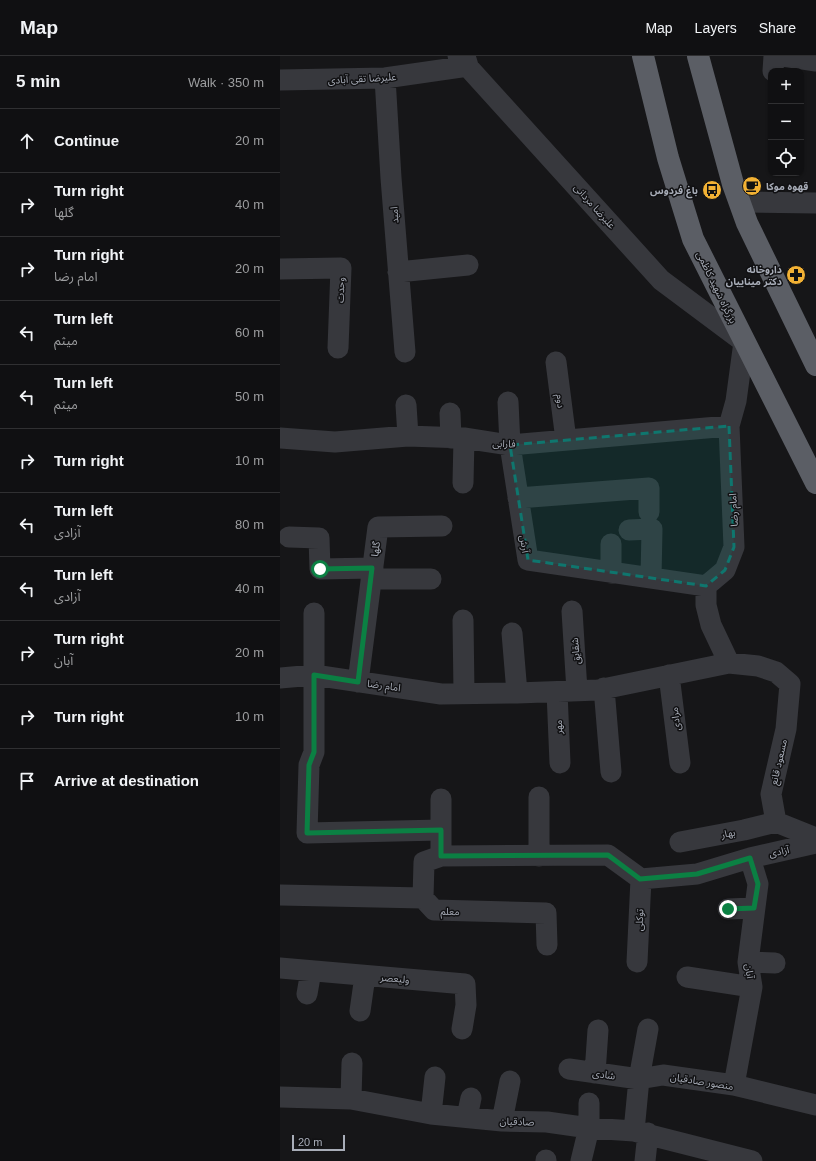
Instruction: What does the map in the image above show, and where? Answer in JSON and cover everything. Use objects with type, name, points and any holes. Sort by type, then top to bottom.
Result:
[{"type":"highway","name":"بزرگراه شهید کاظمی","points":[[643,56],[668,158],[693,239],[816,483]]},
{"type":"highway","points":[[698,56],[747,224],[816,365]]},
{"type":"street","points":[[773,68],[774,56]]},
{"type":"street","points":[[783,56],[816,61]]},
{"type":"street","name":"علیرضا مردانی","points":[[464,59],[661,280],[744,342]]},
{"type":"street","name":"علیرضا تقی آبادی","points":[[280,80],[384,78],[464,59]]},
{"type":"street","name":"امید","points":[[384,78],[405,352]]},
{"type":"street","points":[[740,202],[816,203]]},
{"type":"street","points":[[398,272],[468,264]]},
{"type":"street","name":"وحدت","points":[[280,270],[341,268],[338,348]]},
{"type":"street","name":"امام رضا","points":[[706,586],[725,570],[734,547],[729,426],[736,401],[744,342]]},
{"type":"street","name":"دوم","points":[[556,362],[566,440]]},
{"type":"street","name":"آرش","points":[[508,402],[510,445],[528,560],[706,586]]},
{"type":"street","points":[[406,405],[408,436]]},
{"type":"street","points":[[450,412],[458,438],[463,483]]},
{"type":"street","name":"فارابی","points":[[280,438],[335,442],[408,436],[458,438],[510,445],[729,426]]},
{"type":"street","points":[[518,498],[649,488],[649,512]]},
{"type":"street","name":"گلها","points":[[358,682],[378,527],[442,526]]},
{"type":"street","points":[[629,530],[652,529],[651,578]]},
{"type":"street","points":[[289,537],[319,538],[320,569],[431,579]]},
{"type":"street","points":[[611,544],[611,573]]},
{"type":"street","points":[[706,586],[706,605],[711,625],[729,663]]},
{"type":"street","name":"شقایق","points":[[572,611],[577,691]]},
{"type":"street","points":[[314,613],[314,752],[309,765],[307,833],[441,830]]},
{"type":"street","points":[[463,620],[464,693]]},
{"type":"street","points":[[512,633],[517,693]]},
{"type":"street","name":"امام رضا","points":[[280,678],[314,675],[441,694],[557,692],[598,690],[729,663],[758,666],[776,672],[790,684]]},
{"type":"street","name":"مرادی","points":[[669,675],[680,763]]},
{"type":"street","name":"مسعود قانع","points":[[776,822],[771,794],[786,729],[790,684]]},
{"type":"street","points":[[604,688],[611,772]]},
{"type":"street","name":"مهر","points":[[557,692],[560,763]]},
{"type":"street","points":[[539,797],[539,856]]},
{"type":"street","points":[[441,799],[441,856]]},
{"type":"street","points":[[776,822],[816,838]]},
{"type":"street","name":"بهار","points":[[680,842],[744,830],[776,822]]},
{"type":"street","name":"آزادی","points":[[640,879],[697,874],[750,858],[816,843]]},
{"type":"street","points":[[280,895],[423,898],[424,862],[441,856],[608,855],[640,879]]},
{"type":"street","name":"آبان","points":[[734,1085],[752,987],[748,962],[758,884],[750,858]]},
{"type":"street","name":"توکلی","points":[[637,962],[640,879]]},
{"type":"street","name":"معلم","points":[[423,898],[434,910],[546,913],[547,945]]},
{"type":"street","points":[[728,909],[754,908]]},
{"type":"street","points":[[748,962],[775,963]]},
{"type":"street","name":"ولیعصر","points":[[280,968],[465,984],[466,1005],[462,1029]]},
{"type":"street","points":[[307,994],[311,971]]},
{"type":"street","points":[[360,1011],[365,976]]},
{"type":"street","points":[[687,977],[752,987]]},
{"type":"street","points":[[645,1161],[641,1132],[639,1079],[648,1029]]},
{"type":"street","points":[[594,1073],[598,1030]]},
{"type":"street","points":[[351,1099],[352,1063]]},
{"type":"street","name":"شادی","points":[[569,1069],[639,1079]]},
{"type":"street","name":"منصور صادقیان","points":[[639,1079],[663,1075],[734,1085],[816,1105]]},
{"type":"street","points":[[431,1114],[435,1077]]},
{"type":"street","points":[[502,1121],[510,1081]]},
{"type":"street","name":"صادقیان","points":[[280,1097],[351,1099],[431,1114],[469,1108],[502,1121],[547,1122],[589,1128],[641,1132],[698,1154],[752,1161]]},
{"type":"street","points":[[581,1161],[589,1128],[589,1104]]},
{"type":"highlighted area","points":[[729,426],[734,547],[725,570],[706,586],[528,560],[510,445]]},
{"type":"place","name":"قهوه موکا","points":[[752,186]]},
{"type":"place","name":"باغ فردوس","points":[[712,190]]},
{"type":"place","name":"داروخانه دکتر میناییان","points":[[796,275]]},
{"type":"route","points":[[320,569],[372,568],[358,682],[314,675],[314,752],[309,765],[307,833],[441,830],[441,856],[608,855],[640,879],[697,874],[750,858],[758,884],[754,908],[728,909]]}]
